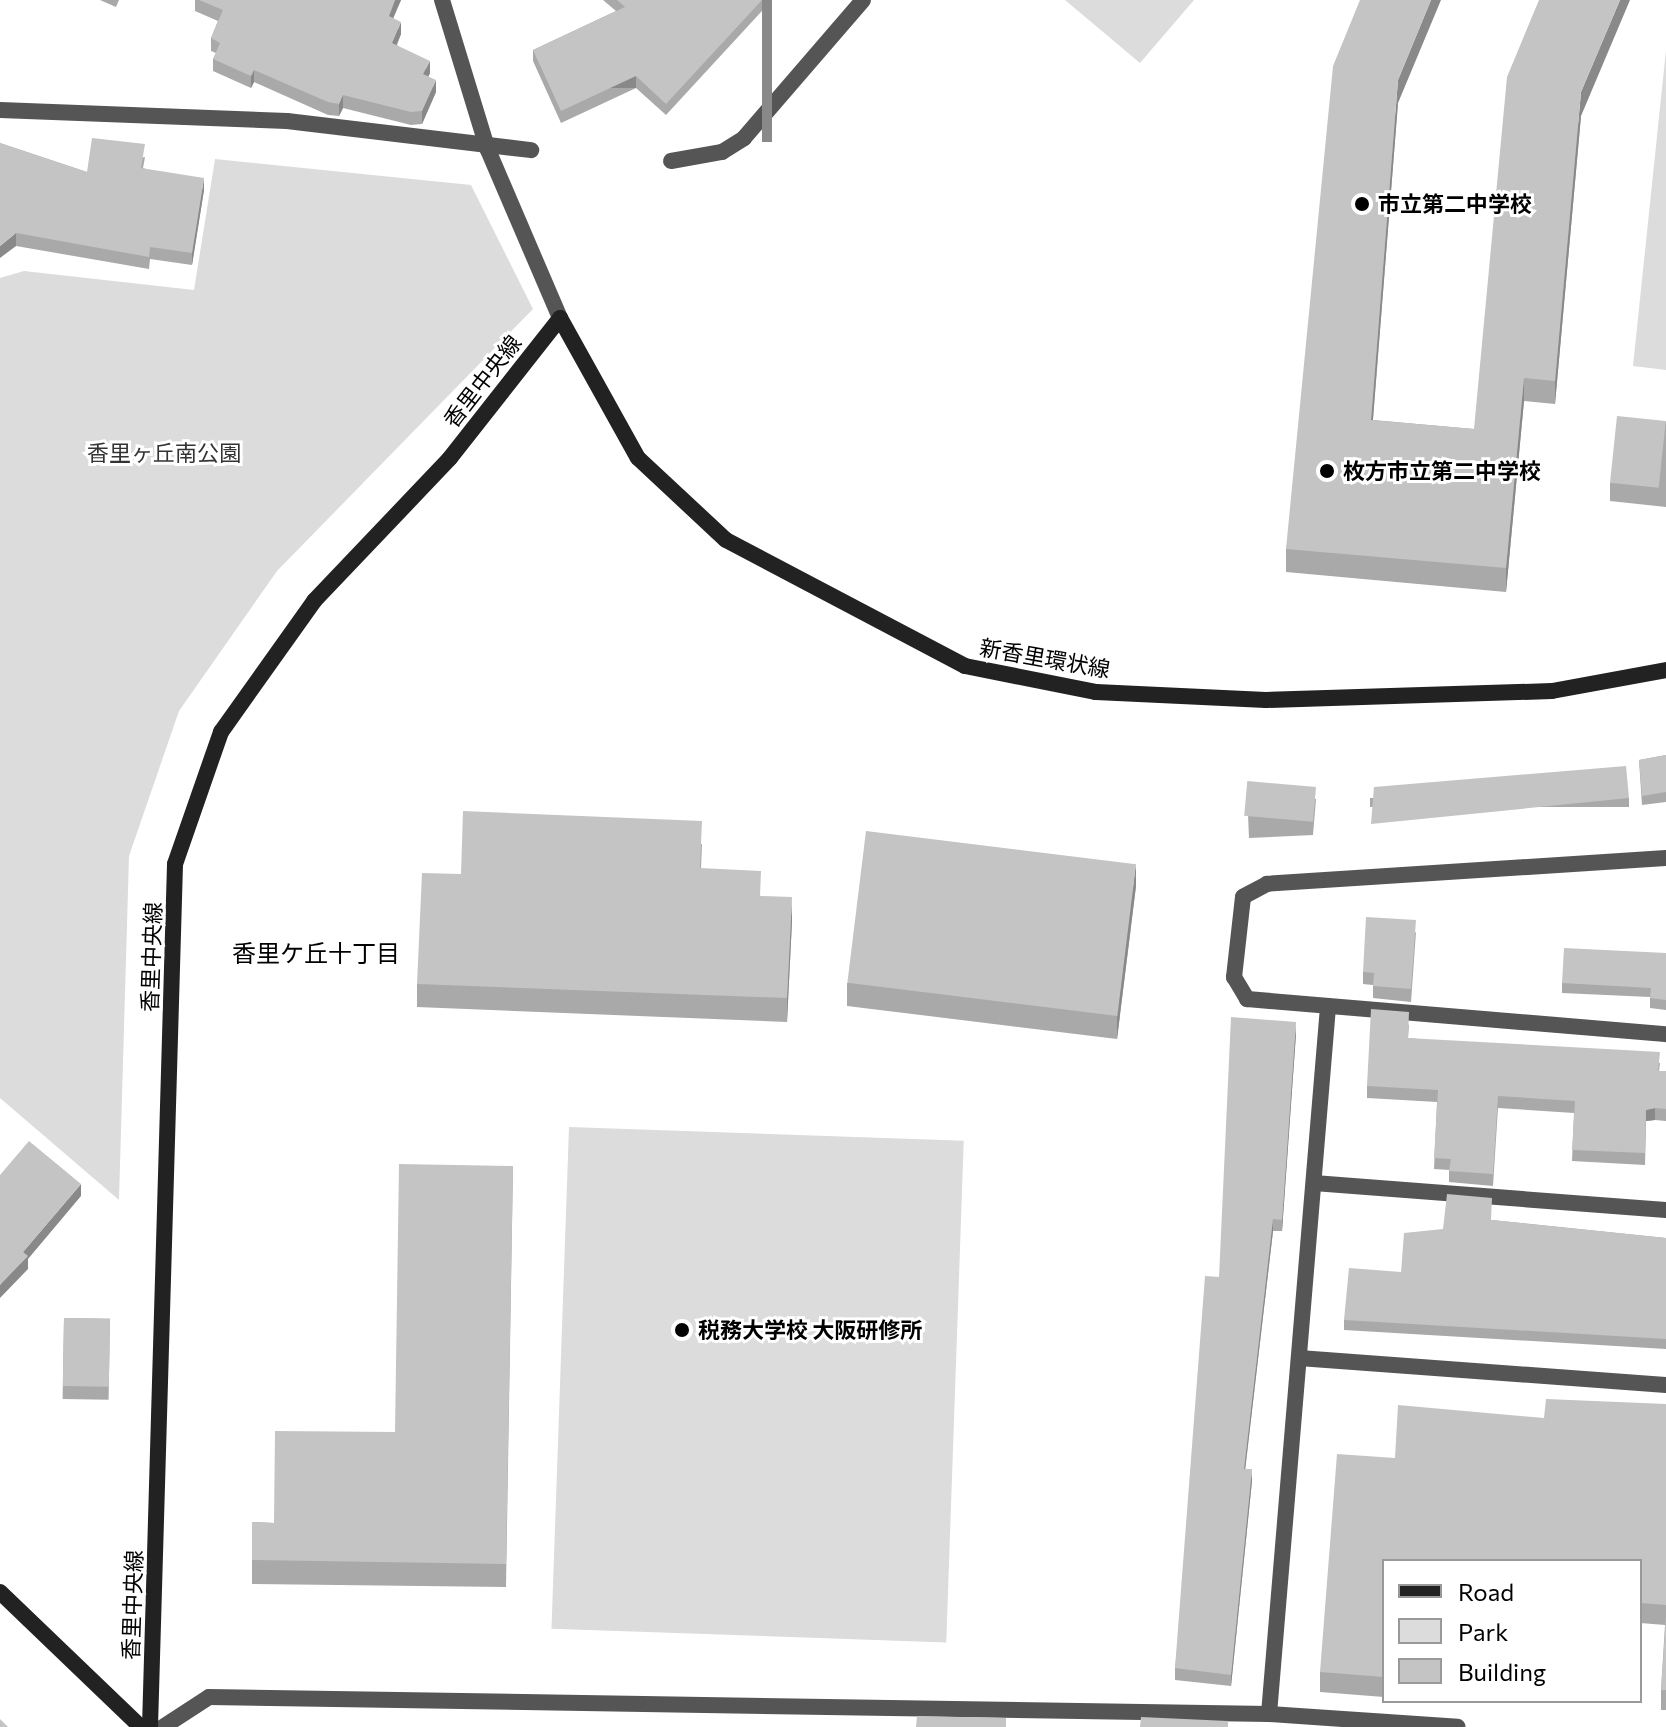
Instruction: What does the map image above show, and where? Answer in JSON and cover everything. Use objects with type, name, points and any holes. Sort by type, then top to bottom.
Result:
[{"type":"street","points":[[442,0],[488,150],[560,318]]},
{"type":"street","points":[[671,161],[722,152],[744,138],[863,0]]},
{"type":"street","points":[[0,110],[287,121],[488,150],[531,150]]},
{"type":"street","name":"新香里環状線","points":[[560,318],[638,458],[726,540],[965,666],[1096,692],[1266,700],[1552,691],[1666,670]]},
{"type":"street","name":"香里中央線","points":[[150,1727],[175,864],[221,732],[288,636],[450,458],[560,318]]},
{"type":"street","points":[[1666,858],[1267,884],[1243,897],[1234,977],[1247,999],[1666,1034]]},
{"type":"street","points":[[1269,1714],[1328,1007]]},
{"type":"street","points":[[1314,1183],[1666,1210]]},
{"type":"street","points":[[1299,1358],[1666,1385]]},
{"type":"street","points":[[0,1592],[141,1727]]},
{"type":"street","points":[[163,1727],[209,1697],[1269,1714],[1458,1727]]},
{"type":"green space","points":[[1065,0],[1194,0],[1140,63]]},
{"type":"green space","points":[[1666,50],[1666,370],[1633,366]]},
{"type":"green space","name":"香里ヶ丘南公園","points":[[215,159],[471,185],[533,309],[277,571],[179,711],[129,856],[119,1200],[0,1098],[0,278],[24,271],[194,290]]},
{"type":"green space","points":[[569,1127],[964,1141],[946,1642],[551,1629]]},
{"type":"building","points":[[199,0],[395,0],[389,16],[401,22],[392,43],[430,61],[423,74],[436,80],[422,111],[411,112],[343,95],[339,104],[328,102],[254,70],[251,76],[213,59],[220,43],[211,38],[223,10]]},
{"type":"building","points":[[617,0],[762,0],[666,104],[636,76],[561,111],[533,50],[625,7]]},
{"type":"building","points":[[1360,0],[1431,0],[1398,80],[1371,420],[1474,429],[1507,77],[1539,0],[1620,0],[1581,92],[1555,381],[1524,378],[1506,568],[1286,549],[1333,66]]},
{"type":"building","points":[[92,138],[145,144],[141,168],[204,178],[192,253],[150,247],[149,257],[16,233],[0,246],[0,143],[87,172]]},
{"type":"building","points":[[1617,416],[1666,421],[1659,488],[1610,483]]},
{"type":"building","points":[[1666,755],[1666,792],[1642,796],[1639,760]]},
{"type":"building","points":[[1626,766],[1629,798],[1371,824],[1374,787]]},
{"type":"building","points":[[1247,781],[1316,787],[1313,822],[1244,816]]},
{"type":"building","points":[[463,811],[702,821],[700,868],[761,871],[760,896],[792,897],[787,998],[417,984],[422,873],[461,874]]},
{"type":"building","points":[[866,831],[1136,864],[1117,1016],[847,983]]},
{"type":"building","points":[[1366,917],[1416,920],[1411,989],[1373,986],[1374,973],[1363,972]]},
{"type":"building","points":[[1564,948],[1666,953],[1666,1000],[1650,998],[1651,988],[1562,983]]},
{"type":"building","points":[[1371,1009],[1409,1012],[1408,1038],[1660,1052],[1658,1071],[1666,1071],[1666,1109],[1646,1110],[1645,1153],[1572,1150],[1575,1101],[1498,1096],[1493,1174],[1449,1171],[1451,1159],[1434,1158],[1438,1090],[1367,1086]]},
{"type":"building","points":[[1231,1017],[1296,1022],[1282,1220],[1273,1219],[1244,1469],[1252,1469],[1231,1675],[1175,1668],[1205,1276],[1219,1277]]},
{"type":"building","points":[[29,1141],[81,1184],[23,1252],[28,1256],[0,1285],[0,1175]]},
{"type":"building","points":[[399,1164],[513,1166],[506,1564],[252,1560],[252,1522],[274,1523],[275,1431],[395,1432]]},
{"type":"building","points":[[1447,1194],[1492,1198],[1491,1220],[1666,1238],[1666,1339],[1344,1320],[1349,1268],[1401,1272],[1404,1233],[1443,1229]]},
{"type":"building","points":[[64,1318],[110,1319],[109,1387],[63,1386]]},
{"type":"building","points":[[1546,1399],[1666,1404],[1666,1605],[1642,1603],[1642,1559],[1382,1559],[1382,1677],[1320,1672],[1337,1454],[1395,1458],[1398,1405],[1544,1418]]},
{"type":"building","points":[[1666,1617],[1666,1690],[1661,1690]]},
{"type":"building","points":[[917,1716],[1006,1718],[1006,1727],[916,1727]]},
{"type":"building","points":[[1141,1717],[1228,1721],[1228,1727],[1140,1727]]},
{"type":"place","name":"市立第二中学校","points":[[1362,204]]},
{"type":"place","name":"枚方市立第二中学校","points":[[1327,471]]},
{"type":"place","name":"税務大学校 大阪研修所","points":[[682,1330]]},
{"type":"district","name":"香里ケ丘十丁目","points":[[316,953]]}]
